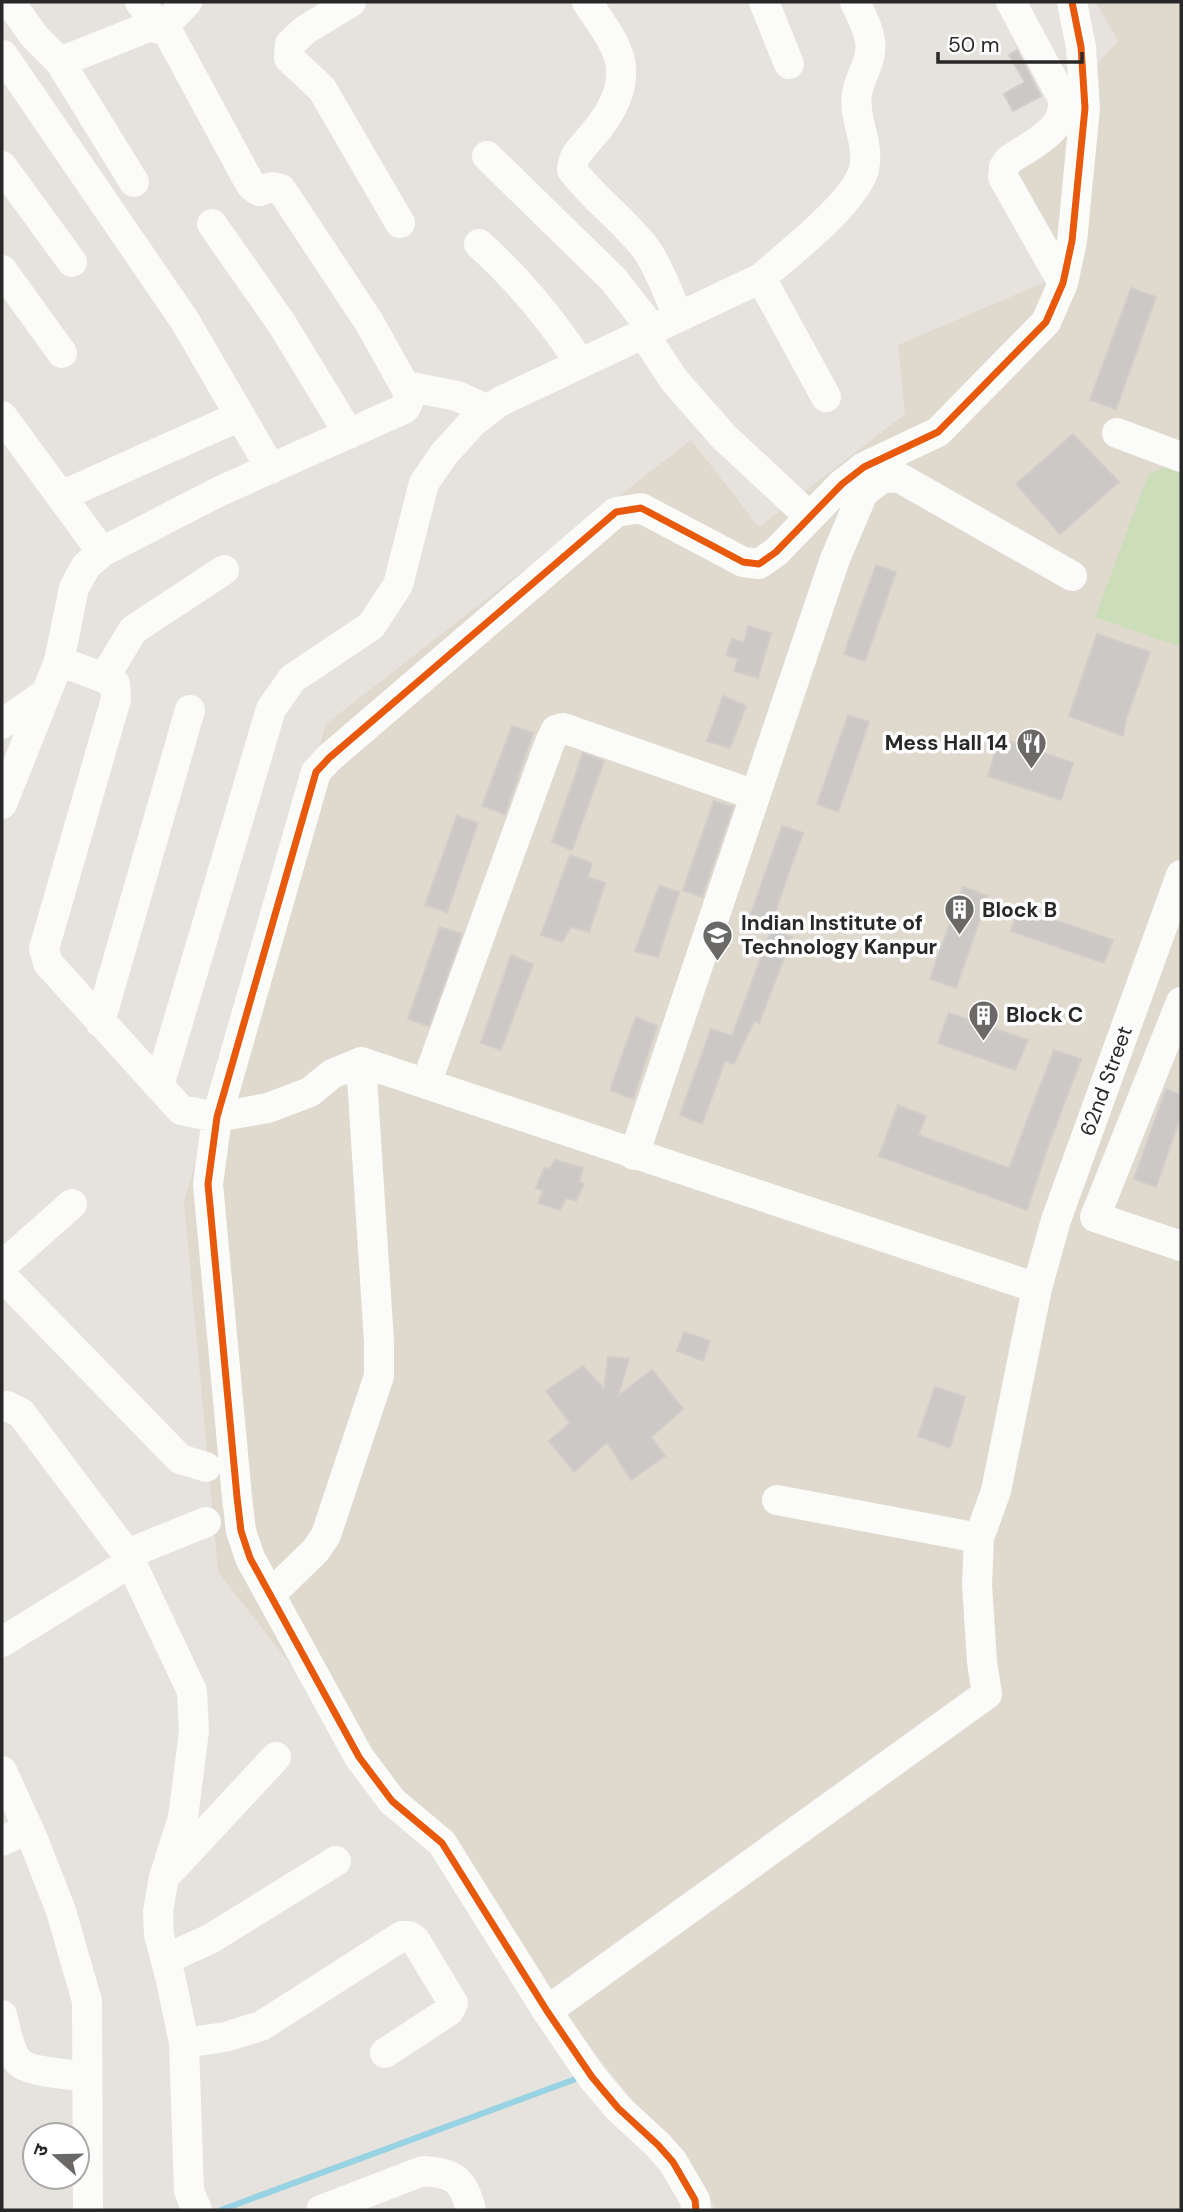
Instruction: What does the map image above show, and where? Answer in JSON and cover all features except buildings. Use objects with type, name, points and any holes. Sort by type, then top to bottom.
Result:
[{"type":"street","points":[[10,2],[34,36],[60,62],[134,182]]},
{"type":"street","points":[[2,804],[58,661],[74,588],[86,566],[102,552],[218,492],[408,405],[407,390],[369,322],[281,190],[273,187],[259,191],[252,186],[169,34],[161,29],[140,2]]},
{"type":"street","points":[[161,29],[187,2]]},
{"type":"street","points":[[351,2],[305,30],[290,44],[289,58],[322,89],[400,223]]},
{"type":"street","points":[[587,2],[618,55],[621,79],[616,102],[603,124],[573,158],[572,170],[580,181],[622,220],[648,251],[658,326],[674,380],[724,437],[810,517]]},
{"type":"street","points":[[764,2],[789,64]]},
{"type":"street","points":[[159,1086],[271,709],[292,679],[371,626],[398,585],[424,484],[444,454],[472,423],[499,402],[761,278],[840,208],[864,169],[864,144],[855,109],[860,80],[870,55],[871,39],[855,2]]},
{"type":"street","points":[[1011,2],[1064,105],[1057,126],[1009,160],[1004,167],[1003,177],[1063,283]]},
{"type":"street","points":[[696,2210],[695,2200],[673,2162],[597,2083],[547,2011],[442,1843],[392,1801],[359,1756],[250,1558],[241,1531],[237,1497],[208,1184],[216,1117],[316,772],[322,765],[616,512],[641,508],[743,562],[759,564],[776,552],[842,484],[864,467],[939,432],[1046,322],[1063,283],[1072,242],[1085,108],[1081,47],[1072,2]]},
{"type":"street","points":[[60,62],[148,27],[161,29]]},
{"type":"street","points":[[34,36],[2,55],[185,320],[271,469]]},
{"type":"street","points":[[487,156],[658,326]]},
{"type":"street","points":[[2,166],[72,262]]},
{"type":"street","points":[[212,224],[282,324],[349,434]]},
{"type":"street","points":[[479,244],[501,264],[555,325],[580,363]]},
{"type":"street","points":[[2,270],[62,353]]},
{"type":"street","points":[[761,278],[826,397]]},
{"type":"street","points":[[407,390],[411,387],[457,396],[488,410]]},
{"type":"street","points":[[61,496],[240,416]]},
{"type":"street","points":[[1116,433],[1181,457]]},
{"type":"street","points":[[8,435],[61,496],[102,552]]},
{"type":"street","points":[[634,1155],[835,559],[863,493],[883,477],[900,478],[1072,576]]},
{"type":"street","points":[[104,678],[133,630],[224,570]]},
{"type":"street","points":[[58,661],[115,684],[116,699],[44,949],[48,963],[181,1111],[216,1117],[268,1108],[310,1093],[332,1074],[361,1062],[1037,1288]]},
{"type":"street","points":[[2,724],[45,694]]},
{"type":"street","points":[[100,1022],[190,710]]},
{"type":"street","points":[[426,1084],[556,730],[563,728],[755,795]]},
{"type":"street","name":"62nd Street","points":[[547,2011],[987,1694],[977,1584],[979,1538],[996,1491],[1037,1288],[1056,1220],[1181,875]]},
{"type":"street","points":[[1181,1002],[1095,1217],[1181,1246]]},
{"type":"street","points":[[271,1594],[316,1550],[326,1535],[379,1376],[361,1062]]},
{"type":"street","points":[[2,1266],[72,1204]]},
{"type":"street","points":[[2,1276],[180,1459],[206,1467]]},
{"type":"street","points":[[2,1407],[7,1406],[21,1413],[129,1558],[192,1691],[194,1731],[183,1818],[164,1877],[158,1911],[159,1935],[184,2043],[190,2191],[197,2210]]},
{"type":"street","points":[[777,1500],[979,1538]]},
{"type":"street","points":[[2,1642],[129,1558],[206,1522]]},
{"type":"street","points":[[164,1877],[276,1757]]},
{"type":"street","points":[[2,1771],[29,1829],[61,1911],[87,2001],[88,2210]]},
{"type":"street","points":[[2,1841],[29,1829]]},
{"type":"street","points":[[166,1959],[210,1939],[336,1861]]},
{"type":"street","points":[[184,2043],[225,2037],[261,2026],[402,1936],[409,1936],[415,1940],[453,2003],[449,2011],[385,2053]]},
{"type":"street","points":[[2,2015],[13,2052],[20,2063],[33,2069],[87,2077]]},
{"type":"street","points":[[321,2210],[423,2171],[453,2177],[465,2190],[471,2210]]},
{"type":"shaded area","name":"Indian Institute of Technology Kanpur","points":[[1096,2],[1181,2],[1181,2210],[718,2210],[218,1572],[184,1201],[326,724],[691,440],[759,527],[905,414],[898,345],[1045,282],[999,174],[1118,41]]},
{"type":"green space","points":[[1168,466],[1181,471],[1181,647],[1095,617],[1148,475]]},
{"type":"waterway","points":[[221,2210],[581,2077]]},
{"type":"cycle path","points":[[696,2210],[695,2200],[673,2162],[618,2108],[592,2077],[547,2011],[442,1843],[392,1801],[359,1757],[250,1558],[241,1531],[237,1497],[208,1184],[217,1117],[316,772],[329,758],[616,512],[641,508],[743,562],[759,564],[776,552],[842,484],[864,467],[938,432],[1046,322],[1063,283],[1072,241],[1085,108],[1081,47],[1072,2]]},
{"type":"place","name":"Mess Hall 14","points":[[1031,770]]},
{"type":"place","name":"Block B","points":[[959,937]]},
{"type":"place","name":"Indian Institute of Technology Kanpur","points":[[718,962]]},
{"type":"place","name":"Block C","points":[[983,1042]]}]
